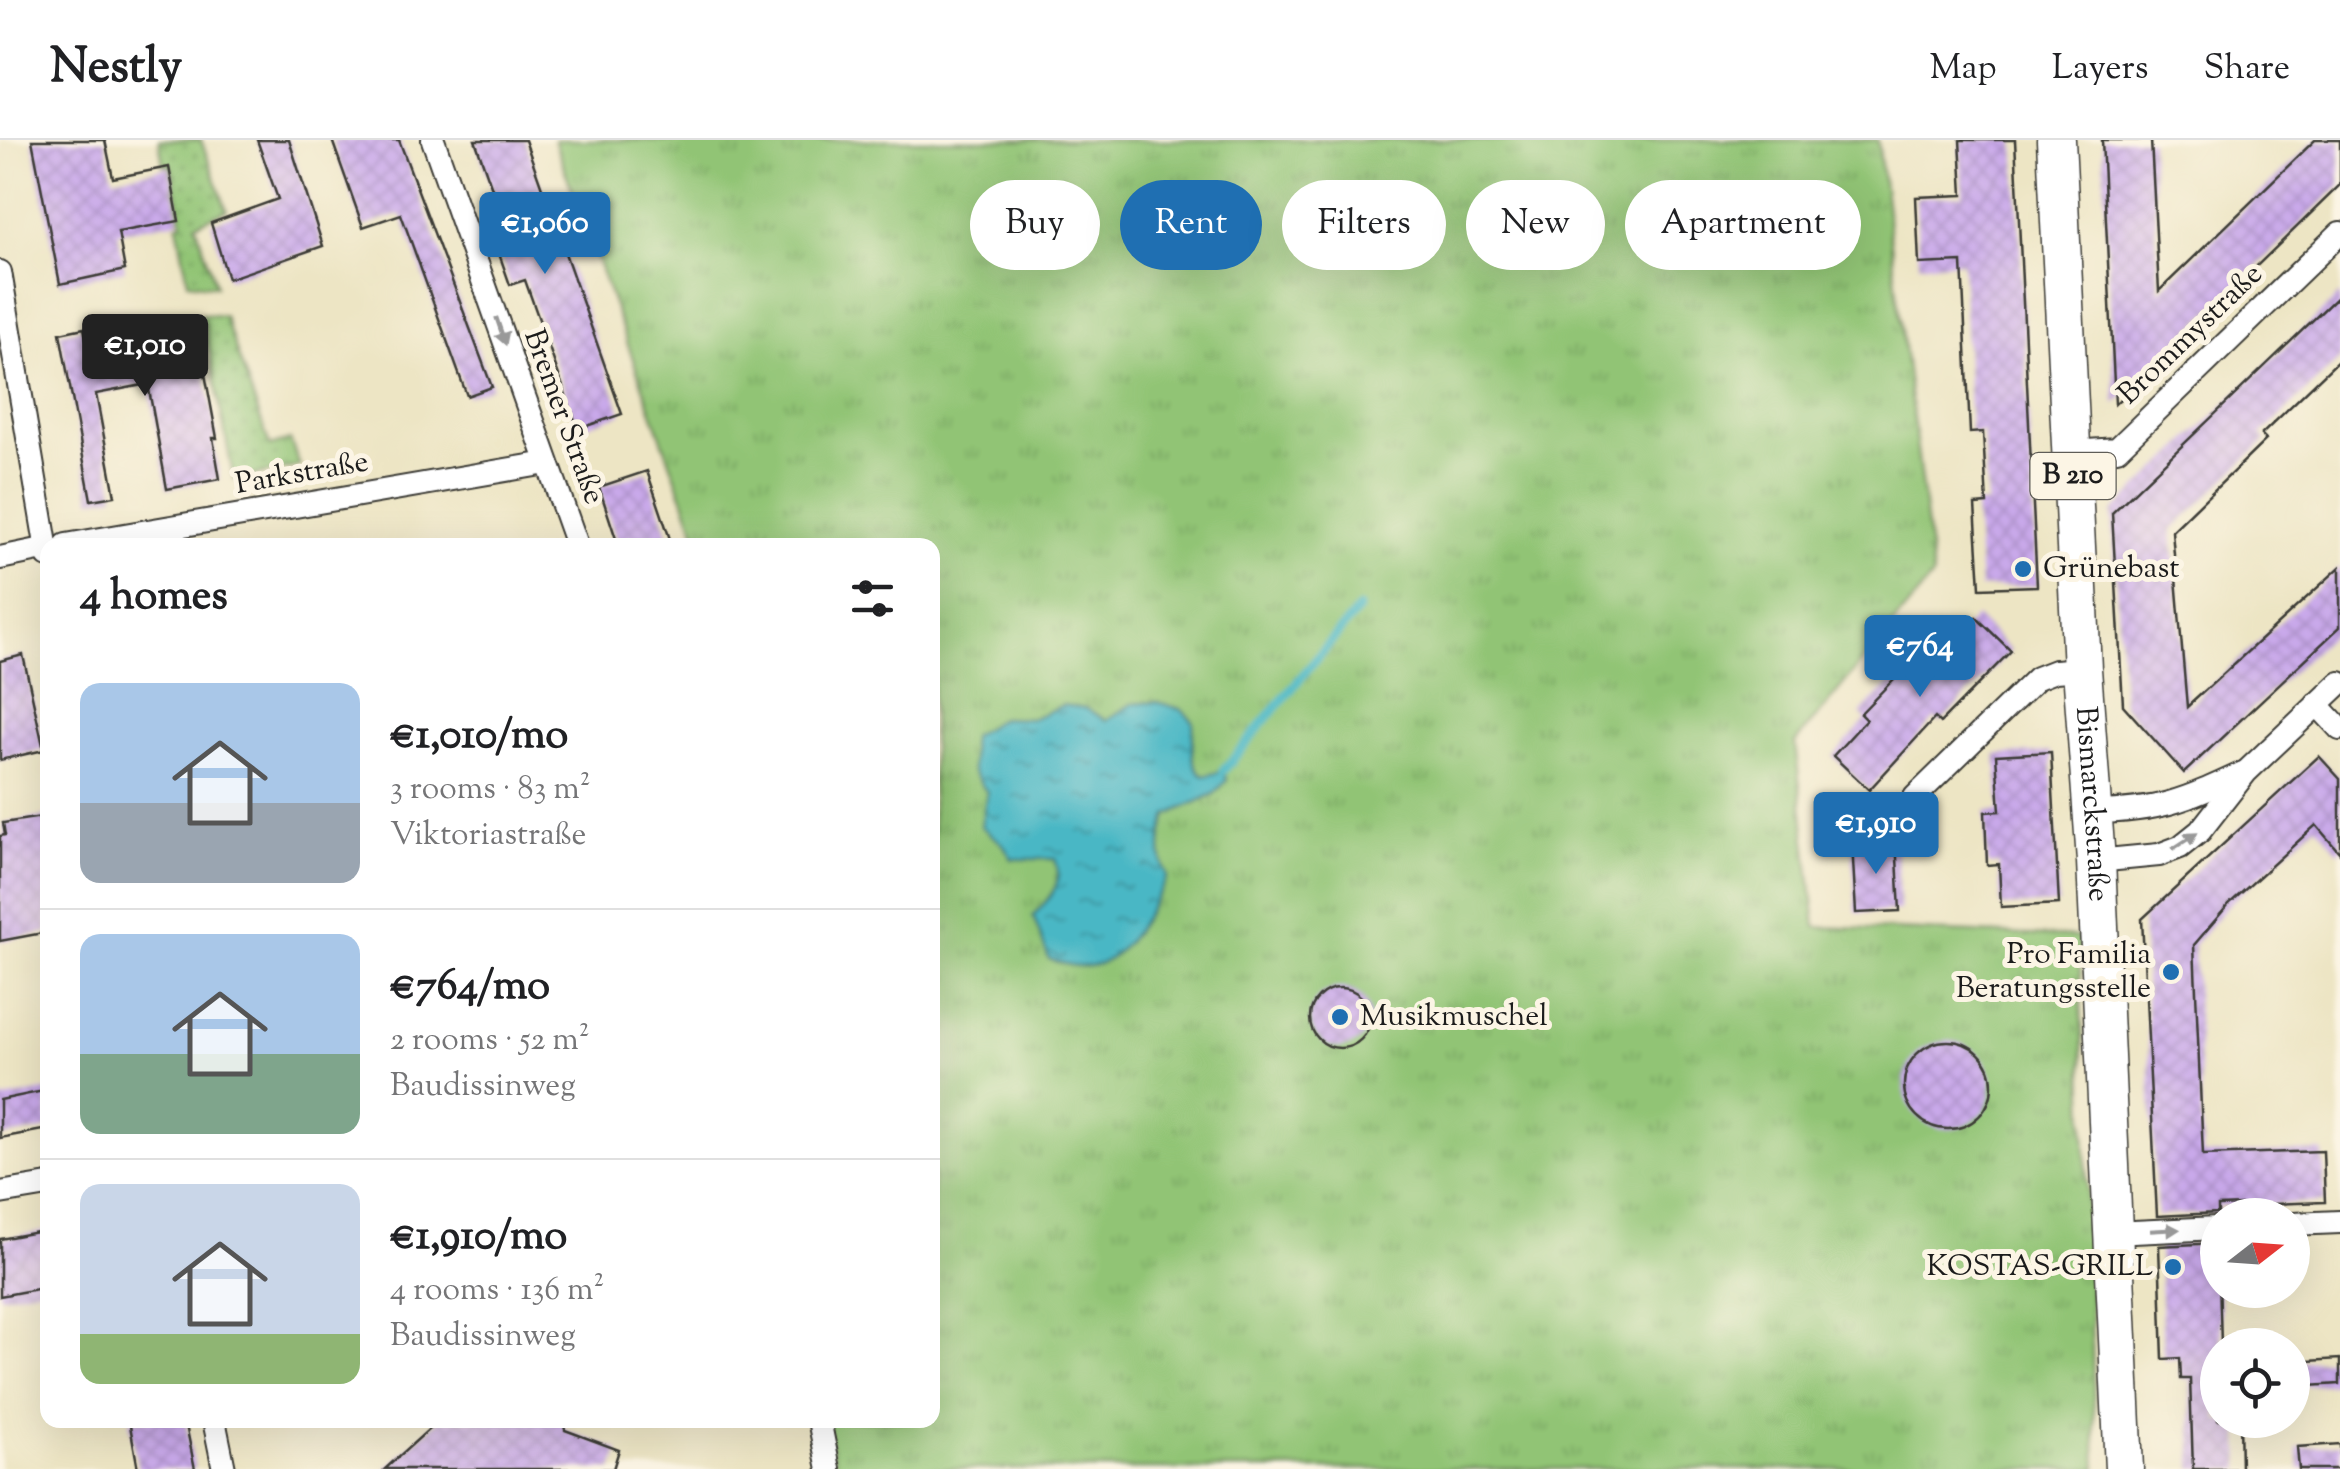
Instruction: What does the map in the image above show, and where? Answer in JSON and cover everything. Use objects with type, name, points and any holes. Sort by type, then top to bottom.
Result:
[{"type":"main road","name":"Bismarckstraße","points":[[2056,140],[2082,669],[2096,860],[2124,1469]]},
{"type":"street","name":"Bremer Straße","points":[[434,140],[574,538]]},
{"type":"street","name":"Brommystraße","points":[[2072,452],[2117,449],[2340,233]]},
{"type":"street","points":[[0,272],[45,538]]},
{"type":"street","name":"Parkstraße","points":[[107,538],[547,463]]},
{"type":"street","points":[[0,558],[40,552]]},
{"type":"street","points":[[1915,797],[2037,678],[2055,671],[2082,669]]},
{"type":"street","points":[[2096,860],[2159,855],[2180,847],[2200,831],[2246,772],[2340,682]]},
{"type":"street","points":[[2317,704],[2340,729]]},
{"type":"street","points":[[2092,812],[2154,809],[2184,801],[2246,772]]},
{"type":"street","points":[[0,1193],[40,1186]]},
{"type":"street","points":[[2310,1223],[2340,1222]]},
{"type":"street","points":[[2112,1233],[2200,1229]]},
{"type":"street","points":[[216,1428],[224,1469]]},
{"type":"street","points":[[821,1428],[829,1469]]},
{"type":"green space","points":[[159,140],[201,140],[227,210],[196,224],[216,286],[188,282],[171,165],[163,165]]},
{"type":"green space","points":[[554,140],[1878,140],[1933,576],[1795,743],[1816,927],[2079,937],[2096,1469],[836,1469],[828,1428],[940,1428],[940,538],[697,538]]},
{"type":"green space","points":[[202,314],[224,316],[270,446],[290,440],[300,466],[234,480]]},
{"type":"water","points":[[1157,702],[1181,709],[1193,721],[1193,758],[1198,770],[1204,776],[1223,771],[1227,780],[1214,794],[1168,815],[1161,846],[1167,876],[1144,918],[1116,954],[1095,965],[1082,966],[1049,959],[1033,916],[1057,883],[1055,859],[1012,859],[1003,844],[981,826],[987,792],[972,771],[971,737],[1001,718],[1031,719],[1063,705],[1085,708],[1106,720],[1132,704]]},
{"type":"building","points":[[32,140],[105,140],[113,178],[169,167],[179,221],[118,232],[125,270],[60,284]]},
{"type":"building","points":[[257,140],[289,140],[323,246],[228,279],[211,223],[278,199]]},
{"type":"building","points":[[332,140],[399,140],[492,387],[467,396],[401,214],[363,227]]},
{"type":"building","points":[[475,140],[525,140],[622,414],[578,429],[525,280],[510,285],[481,202],[495,197]]},
{"type":"building","points":[[1960,140],[2015,140],[2037,586],[1980,588],[1975,505],[1987,504],[1983,432],[1970,433],[1962,262],[1919,264],[1916,197],[1963,195]]},
{"type":"building","points":[[2102,140],[2151,140],[2159,291],[2315,140],[2340,140],[2340,185],[2115,404]]},
{"type":"building","points":[[2340,294],[2340,359],[2261,435],[2266,440],[2172,531],[2187,707],[2340,567],[2340,627],[2184,773],[2123,705],[2112,513]]},
{"type":"building","points":[[195,320],[217,438],[213,438],[220,479],[167,489],[148,384],[96,394],[115,496],[91,500],[60,333],[84,328],[86,339]]},
{"type":"building","points":[[647,471],[670,538],[616,538],[599,487]]},
{"type":"building","points":[[1976,617],[2011,651],[1940,723],[1935,718],[1869,790],[1833,756],[1866,720],[1860,714],[1932,640],[1943,651]]},
{"type":"building","points":[[23,655],[40,732],[40,751],[0,760],[0,661]]},
{"type":"building","points":[[2051,752],[2059,904],[2001,907],[1999,864],[1987,865],[1985,812],[2000,811],[1996,755]]},
{"type":"building","points":[[2319,756],[2340,779],[2340,853],[2316,825],[2229,904],[2194,945],[2203,1155],[2323,1151],[2325,1202],[2310,1203],[2310,1198],[2200,1198],[2200,1214],[2157,1216],[2142,919]]},
{"type":"building","points":[[40,817],[40,934],[0,941],[0,836],[5,835],[3,823]]},
{"type":"building","points":[[1896,840],[1900,911],[1856,913],[1852,843]]},
{"type":"building","name":"Musikmuschel","points":[[1340,988],[1361,997],[1370,1018],[1361,1039],[1340,1048],[1319,1039],[1310,1018],[1319,997]]},
{"type":"building","points":[[1948,1041],[1979,1054],[1992,1085],[1979,1116],[1948,1129],[1917,1116],[1904,1085],[1917,1054]]},
{"type":"building","points":[[40,1092],[40,1130],[0,1138],[0,1100]]},
{"type":"building","points":[[40,1232],[40,1288],[0,1296],[0,1239]]},
{"type":"building","points":[[2200,1244],[2200,1308],[2220,1308],[2220,1328],[2200,1328],[2200,1438],[2240,1438],[2241,1469],[2193,1469],[2190,1379],[2181,1379],[2180,1358],[2163,1359],[2159,1246]]},
{"type":"building","points":[[2340,1359],[2340,1384],[2310,1386],[2310,1361]]},
{"type":"building","points":[[130,1428],[187,1428],[195,1469],[138,1469]]},
{"type":"building","points":[[430,1428],[565,1428],[619,1450],[613,1469],[385,1469]]},
{"type":"building","points":[[2340,1444],[2340,1469],[2299,1469],[2297,1447]]},
{"type":"waterway","points":[[1223,771],[1359,608]]},
{"type":"place","name":"Grünebast","points":[[2023,569]]},
{"type":"place","name":"Pro Familia Beratungsstelle","points":[[2171,972]]},
{"type":"place","name":"Musikmuschel","points":[[1340,1017]]},
{"type":"place","name":"KOSTAS-GRILL","points":[[2173,1267]]}]
